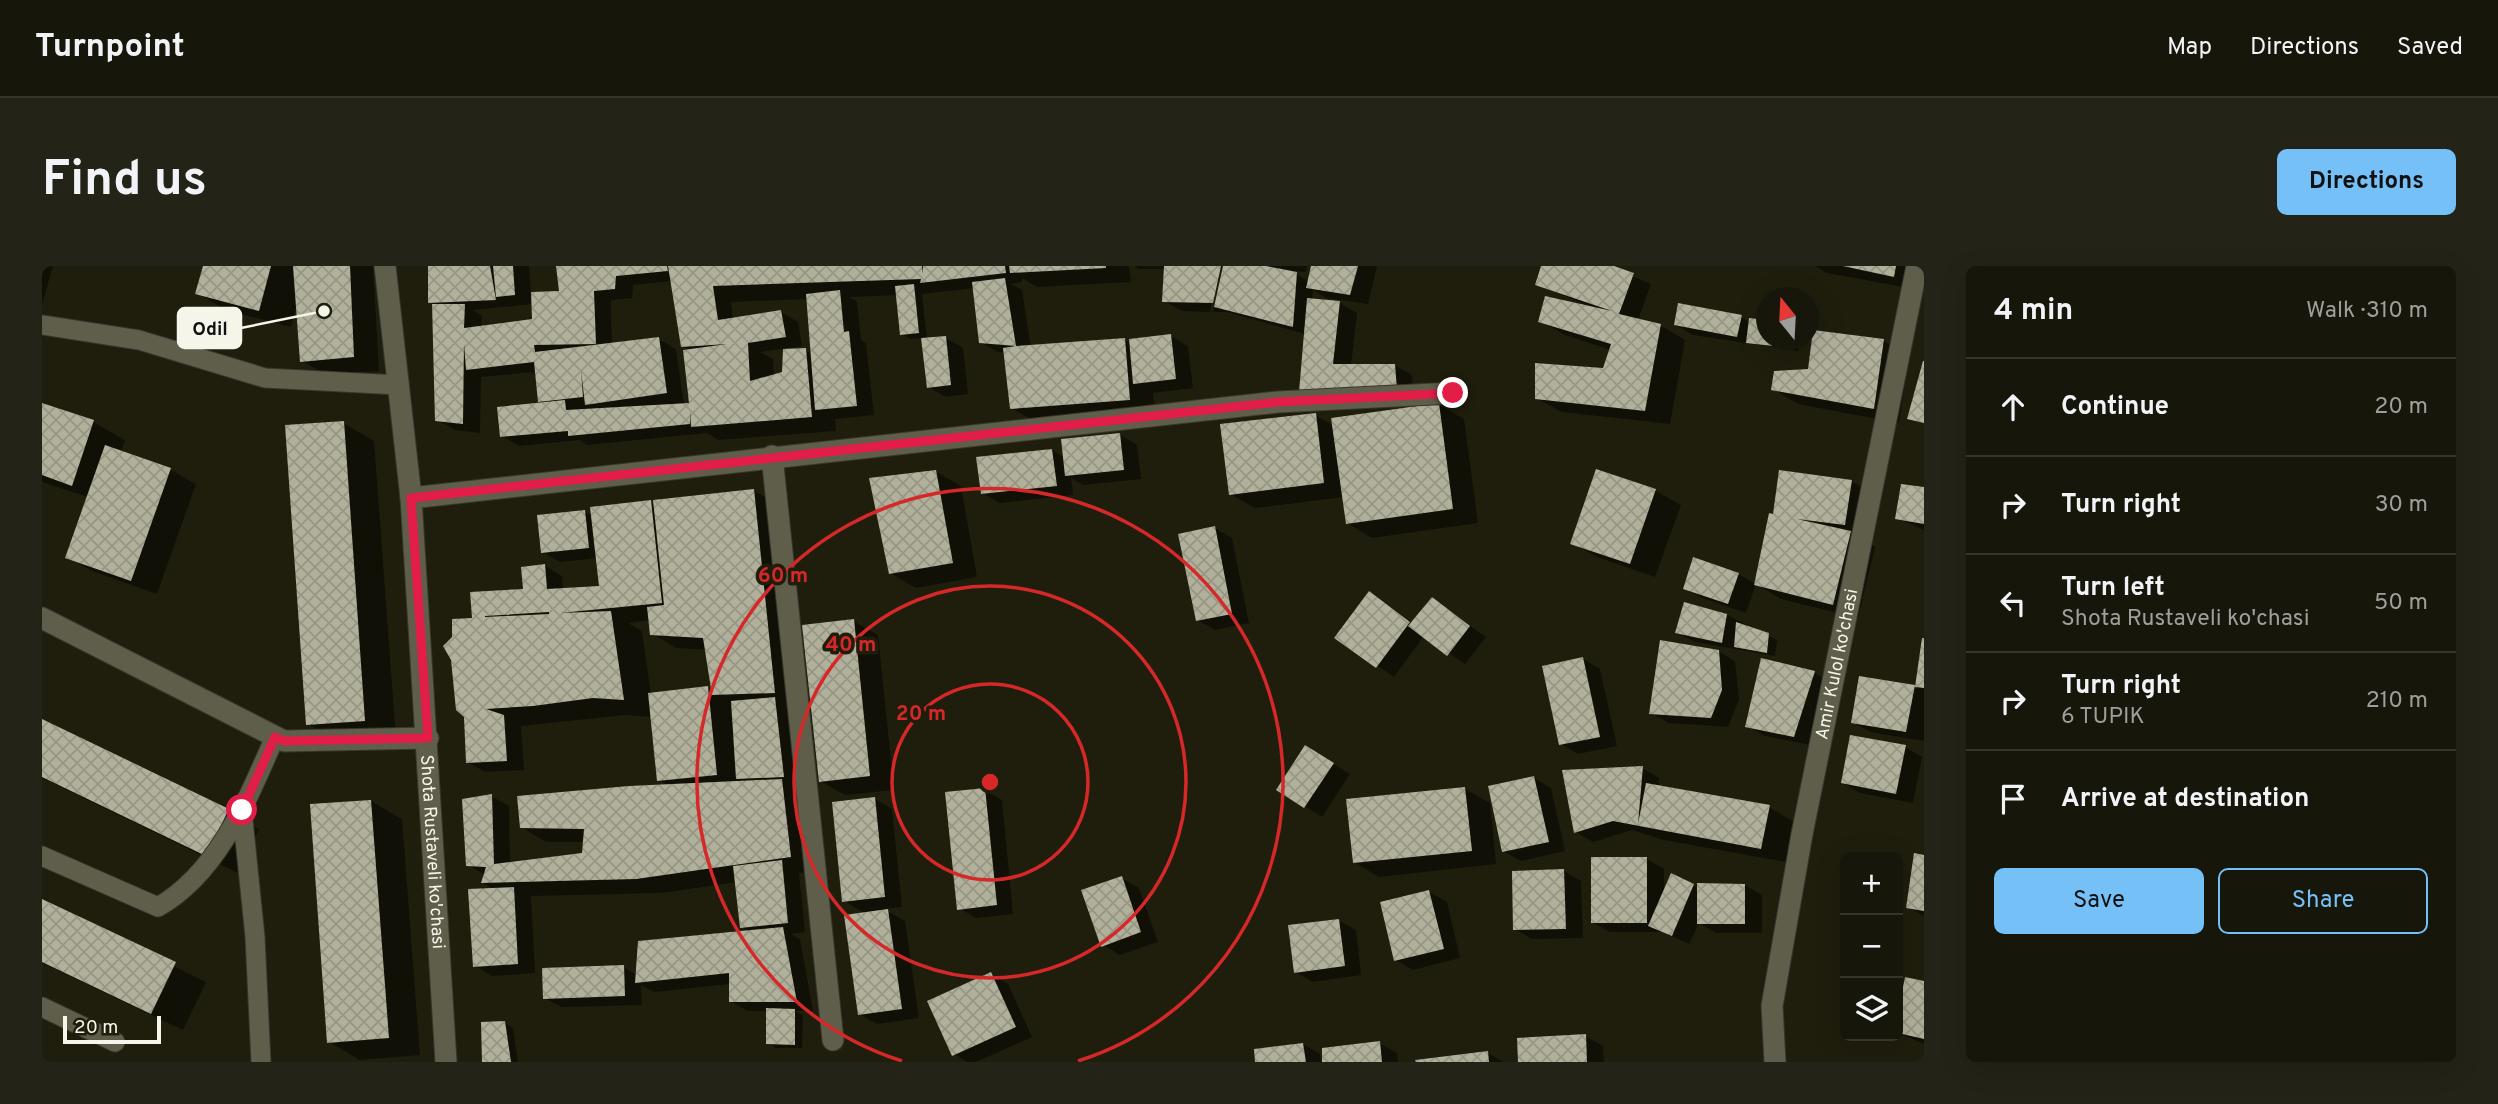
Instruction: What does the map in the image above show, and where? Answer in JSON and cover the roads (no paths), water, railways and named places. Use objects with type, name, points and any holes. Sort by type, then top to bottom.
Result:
[{"type":"street","name":"Shota Rustaveli ko'chasi","points":[[385,266],[411,498],[428,738],[446,1062]]},
{"type":"street","name":"Amir Kulol ko'chasi","points":[[1775,1062],[1772,1006],[1802,834],[1917,266]]},
{"type":"street","points":[[411,498],[1278,402],[1453,393]]},
{"type":"street","points":[[772,456],[833,1040]]},
{"type":"street","points":[[42,618],[284,741],[428,738]]},
{"type":"lane","points":[[42,325],[139,340],[265,378],[399,385]]},
{"type":"lane","points":[[42,856],[158,907],[195,880],[242,810],[275,737]]},
{"type":"lane","points":[[242,810],[255,937],[261,1062]]},
{"type":"lane","points":[[42,1007],[115,1042]]},
{"type":"place","name":"Оdil","points":[[324,311]]}]
